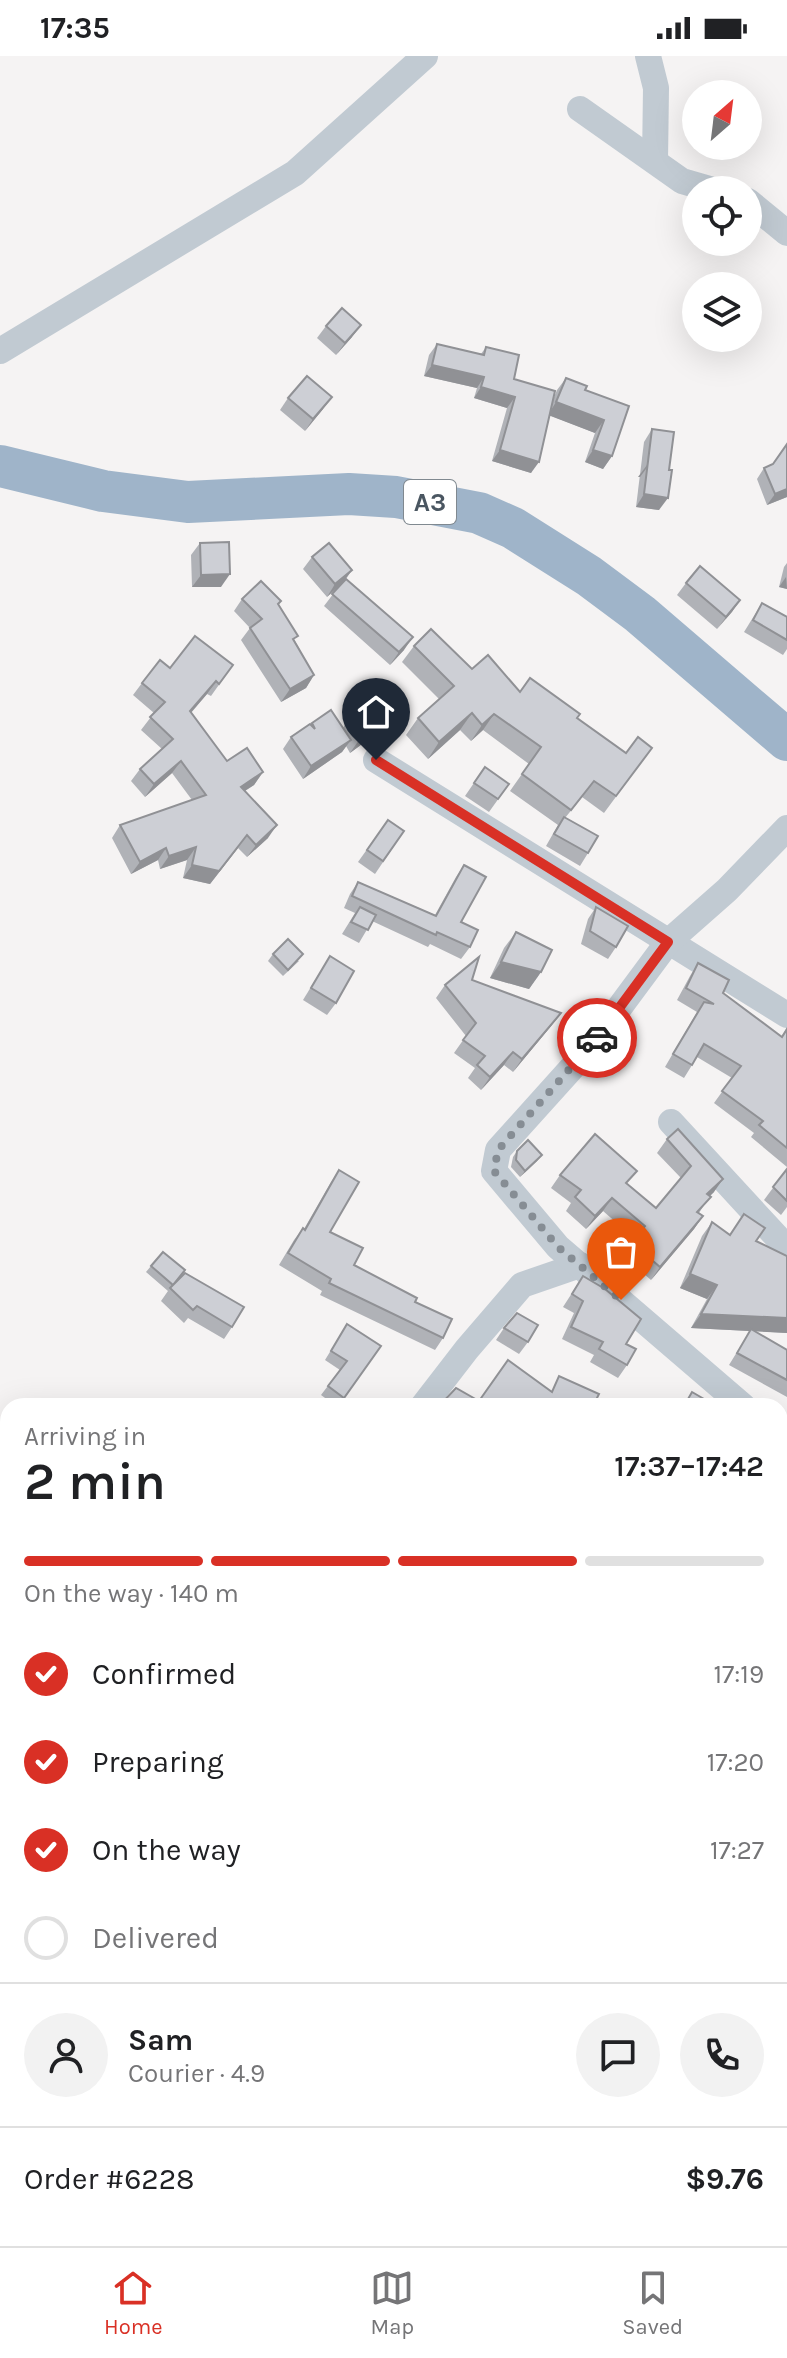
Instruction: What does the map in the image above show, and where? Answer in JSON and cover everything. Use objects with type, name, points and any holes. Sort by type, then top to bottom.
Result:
[{"type":"highway","name":"A3","points":[[0,466],[103,491],[188,502],[349,494],[396,497],[479,513],[513,528],[589,576],[640,614],[787,740]]},
{"type":"street","points":[[0,351],[295,173],[425,56]]},
{"type":"street","points":[[648,56],[656,88],[655,161]]},
{"type":"street","points":[[580,109],[682,181]]},
{"type":"street","points":[[762,212],[787,233]]},
{"type":"street","points":[[376,760],[787,1015]]},
{"type":"street","points":[[734,1398],[558,1247],[494,1171],[498,1150],[588,1050],[668,942],[727,890],[787,828]]},
{"type":"street","points":[[671,1122],[787,1248]]},
{"type":"street","points":[[429,1398],[522,1285],[580,1265]]},
{"type":"building","points":[[342,308],[361,325],[345,343],[326,326]]},
{"type":"building","points":[[437,344],[484,355],[486,347],[519,355],[514,379],[555,391],[539,462],[500,450],[515,397],[481,387],[484,377],[432,365]]},
{"type":"building","points":[[307,376],[332,397],[313,419],[288,398]]},
{"type":"building","points":[[566,378],[587,386],[585,390],[629,406],[612,456],[593,450],[604,420],[556,402]]},
{"type":"building","points":[[652,429],[674,432],[668,498],[644,494]]},
{"type":"building","points":[[787,444],[787,489],[775,494],[764,468],[773,464]]},
{"type":"building","points":[[229,542],[230,574],[201,575],[200,543]]},
{"type":"building","points":[[329,543],[352,570],[335,584],[312,557]]},
{"type":"building","points":[[700,566],[740,600],[726,617],[686,583]]},
{"type":"building","points":[[346,579],[413,637],[399,652],[332,594]]},
{"type":"building","points":[[261,581],[281,601],[278,604],[298,636],[293,639],[314,675],[290,689],[250,628],[262,619],[242,599]]},
{"type":"building","points":[[762,603],[787,617],[787,640],[753,620]]},
{"type":"building","points":[[431,629],[472,669],[488,655],[520,692],[530,678],[580,714],[577,718],[626,753],[638,737],[652,748],[616,796],[594,781],[571,810],[522,774],[541,747],[494,714],[482,725],[472,713],[439,742],[418,718],[454,686],[414,646]]},
{"type":"building","points":[[195,636],[233,665],[219,684],[216,681],[190,711],[227,761],[247,748],[263,772],[241,787],[277,825],[256,845],[247,835],[219,871],[192,865],[196,847],[169,856],[166,848],[140,862],[120,825],[206,795],[181,761],[154,784],[140,769],[173,739],[150,717],[165,702],[142,683],[160,660],[170,668]]},
{"type":"building","points":[[389,691],[402,708],[359,740],[346,723]]},
{"type":"building","points":[[331,710],[351,740],[311,766],[291,737],[310,724],[315,729],[312,723]]},
{"type":"building","points":[[485,767],[509,784],[498,799],[474,783]]},
{"type":"building","points":[[564,817],[598,836],[588,853],[554,834]]},
{"type":"building","points":[[388,820],[404,831],[383,861],[367,850]]},
{"type":"building","points":[[464,865],[486,877],[461,922],[478,930],[470,947],[437,932],[436,935],[352,896],[358,882],[436,916]]},
{"type":"building","points":[[360,907],[376,915],[368,930],[351,922]]},
{"type":"building","points":[[596,907],[628,926],[616,947],[590,931]]},
{"type":"building","points":[[516,932],[552,950],[541,972],[501,962]]},
{"type":"building","points":[[288,939],[303,954],[288,970],[273,954]]},
{"type":"building","points":[[330,956],[354,971],[336,1003],[311,988]]},
{"type":"building","points":[[479,957],[472,980],[561,1013],[522,1059],[513,1052],[490,1077],[477,1065],[485,1056],[463,1040],[476,1023],[445,985]]},
{"type":"building","points":[[698,963],[729,980],[723,993],[782,1037],[787,1029],[787,1148],[759,1125],[763,1121],[722,1091],[741,1066],[704,1044],[692,1065],[673,1054],[704,1002],[714,1004],[686,988]]},
{"type":"building","points":[[678,1129],[723,1179],[707,1194],[711,1197],[697,1212],[703,1216],[660,1267],[631,1242],[645,1226],[612,1198],[595,1216],[575,1197],[581,1190],[560,1175],[595,1134],[637,1171],[626,1183],[656,1208],[691,1166],[667,1139]]},
{"type":"building","points":[[528,1140],[542,1155],[525,1171],[516,1160],[517,1151]]},
{"type":"building","points":[[787,1169],[787,1201],[773,1187]]},
{"type":"building","points":[[339,1170],[359,1182],[330,1232],[363,1248],[354,1265],[417,1298],[415,1302],[452,1319],[443,1338],[329,1283],[331,1279],[288,1253],[303,1228],[305,1230]]},
{"type":"building","points":[[744,1214],[765,1228],[756,1241],[787,1256],[787,1318],[701,1314],[717,1285],[690,1274],[712,1222],[730,1235]]},
{"type":"building","points":[[163,1252],[185,1270],[173,1285],[151,1266]]},
{"type":"building","points":[[185,1273],[244,1307],[232,1327],[197,1306],[193,1310],[170,1288]]},
{"type":"building","points":[[583,1276],[605,1289],[641,1319],[626,1344],[636,1349],[627,1365],[599,1349],[603,1342],[571,1327],[583,1301],[572,1294]]},
{"type":"building","points":[[517,1313],[538,1325],[528,1342],[504,1328]]},
{"type":"building","points":[[347,1324],[381,1346],[344,1398],[328,1386],[347,1361],[331,1351]]},
{"type":"building","points":[[751,1329],[787,1350],[787,1380],[737,1353]]},
{"type":"building","points":[[508,1360],[552,1392],[559,1376],[599,1394],[597,1398],[481,1398]]},
{"type":"building","points":[[456,1388],[474,1398],[447,1398]]},
{"type":"building","points":[[692,1392],[702,1398],[689,1398]]},
{"type":"way so far","points":[[597,1038],[498,1150],[494,1171],[558,1247],[621,1300]]},
{"type":"route","points":[[376,760],[668,942],[597,1038]]}]
